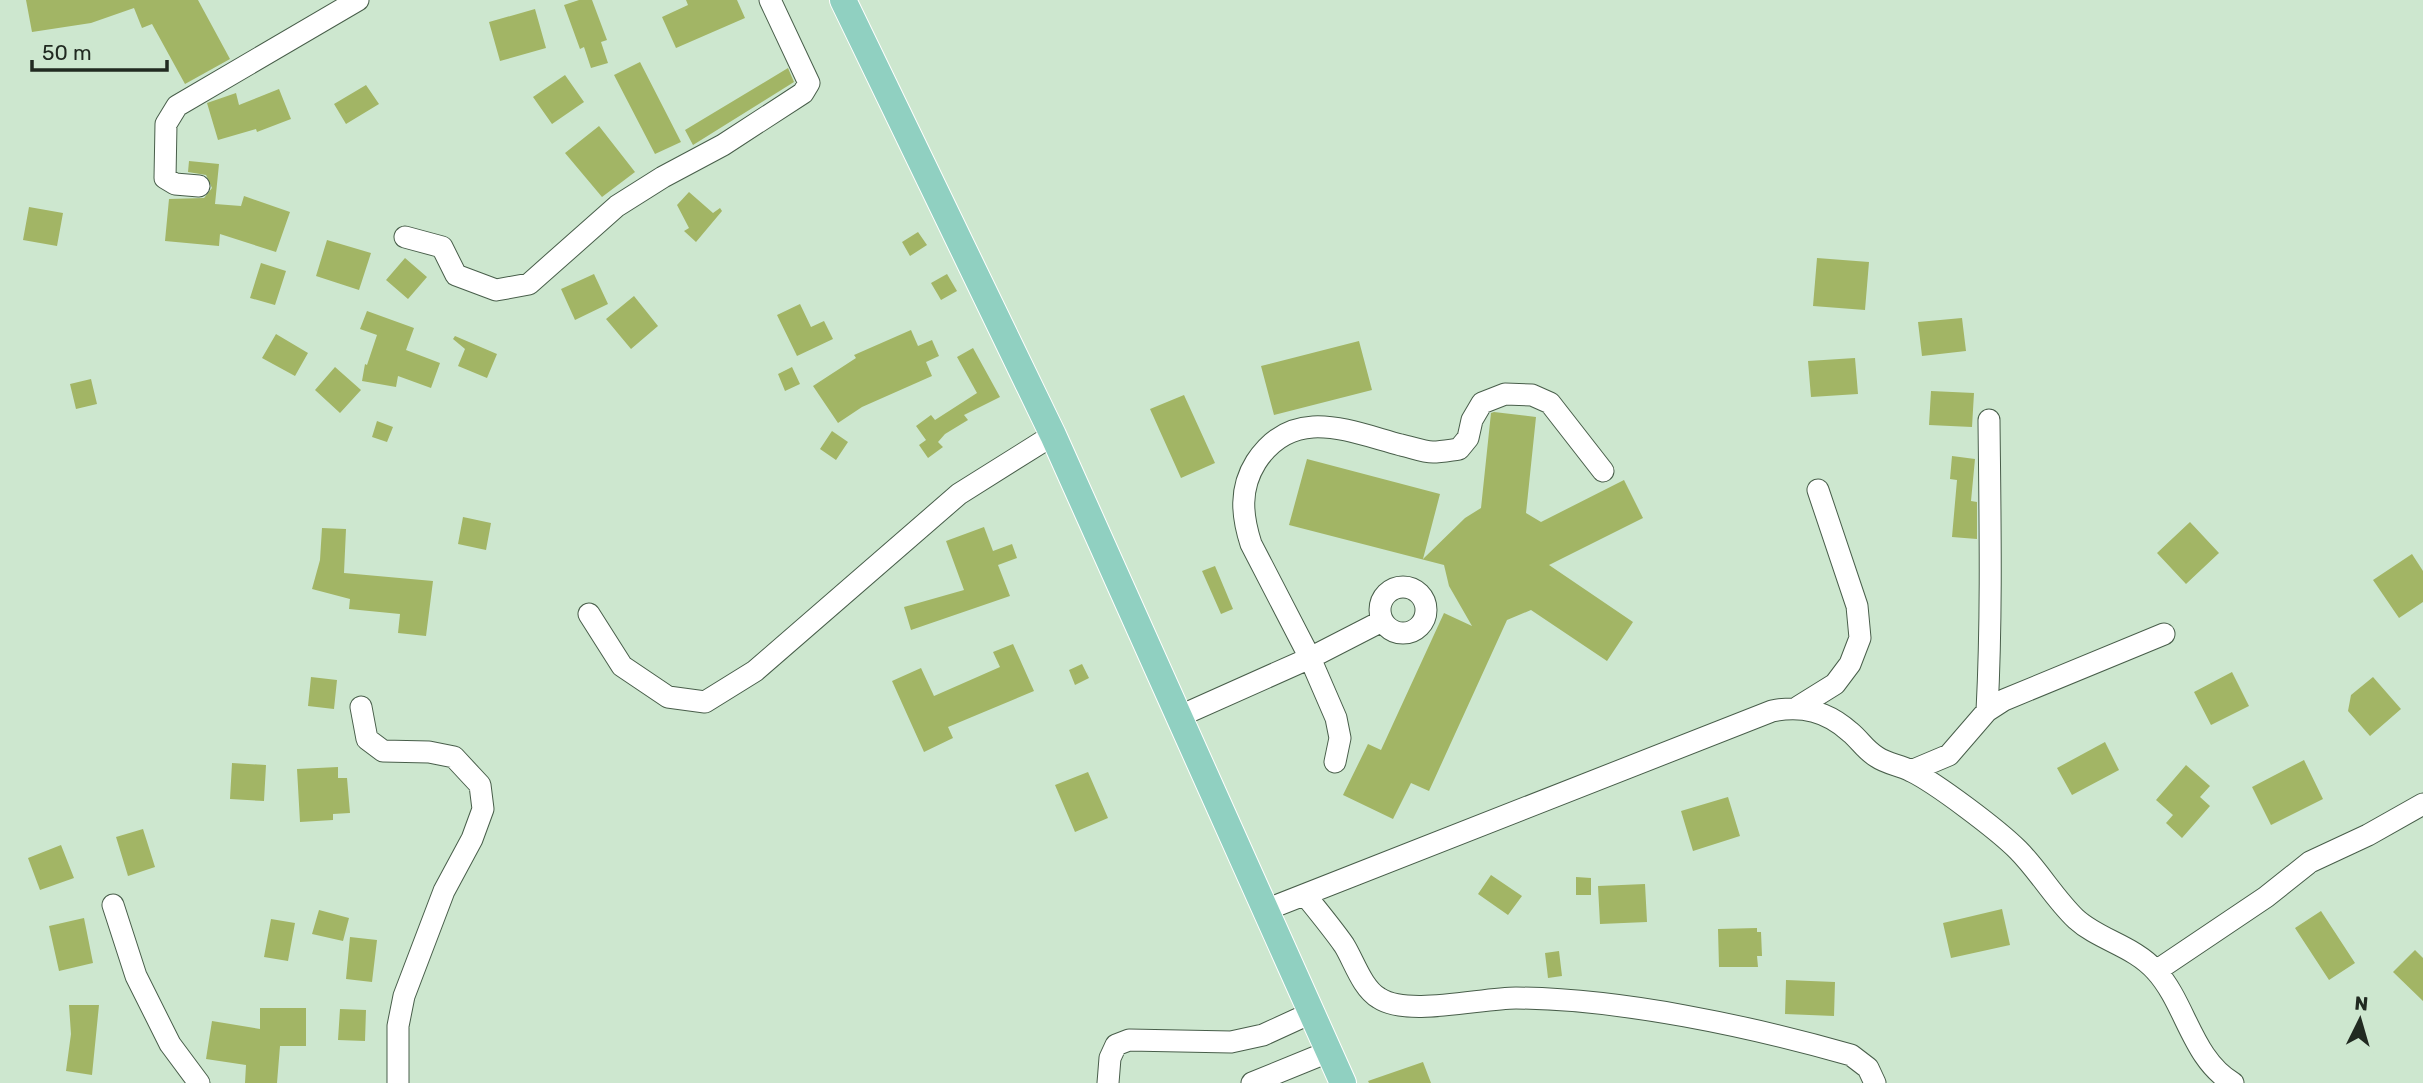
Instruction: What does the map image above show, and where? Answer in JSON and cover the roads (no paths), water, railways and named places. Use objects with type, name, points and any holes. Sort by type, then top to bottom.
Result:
[{"type":"main road","points":[[844,0],[1053,435],[1268,909],[1343,1083]]},
{"type":"street","points":[[199,186],[175,184],[166,178],[166,124],[177,106],[358,0]]},
{"type":"street","points":[[405,237],[442,247],[456,275],[496,290],[529,284],[617,206],[723,145],[803,93],[809,83],[769,0]]},
{"type":"street","points":[[1335,762],[1340,738],[1336,718],[1310,658],[1251,544],[1246,526],[1242,503],[1250,472],[1269,443],[1293,429],[1326,425],[1431,453],[1459,449],[1468,438],[1472,420],[1482,403],[1505,394],[1532,395],[1550,403],[1603,471]]},
{"type":"street","points":[[1987,711],[1993,611],[1989,570],[1989,420]]},
{"type":"street","points":[[589,614],[622,666],[668,697],[705,702],[755,671],[959,494],[1053,435]]},
{"type":"street","points":[[1798,707],[1835,684],[1850,664],[1860,638],[1857,606],[1818,490]]},
{"type":"street","points":[[1180,716],[1310,658],[1382,621]]},
{"type":"street","points":[[1911,771],[1949,755],[1987,711],[2004,700],[2164,634]]},
{"type":"street","points":[[361,707],[368,739],[383,751],[429,752],[454,757],[480,785],[483,809],[472,839],[444,891],[404,996],[398,1026],[398,1083]]},
{"type":"street","points":[[1268,909],[1772,711],[1798,707],[1827,714],[1879,759],[1911,771],[2017,849],[2077,921],[2127,947],[2156,971],[2202,1051],[2220,1075],[2233,1083]]},
{"type":"street","points":[[2156,971],[2266,897],[2309,862],[2368,835],[2423,804]]},
{"type":"street","points":[[1305,895],[1344,946],[1368,986],[1378,998],[1395,1004],[1429,1005],[1518,998],[1666,1014],[1851,1055],[1868,1068],[1875,1083]]},
{"type":"street","points":[[113,905],[142,987],[170,1044],[199,1083]]},
{"type":"street","points":[[1108,1083],[1110,1058],[1116,1045],[1129,1040],[1231,1042],[1263,1035],[1311,1013]]},
{"type":"street","points":[[1252,1083],[1328,1052]]}]
